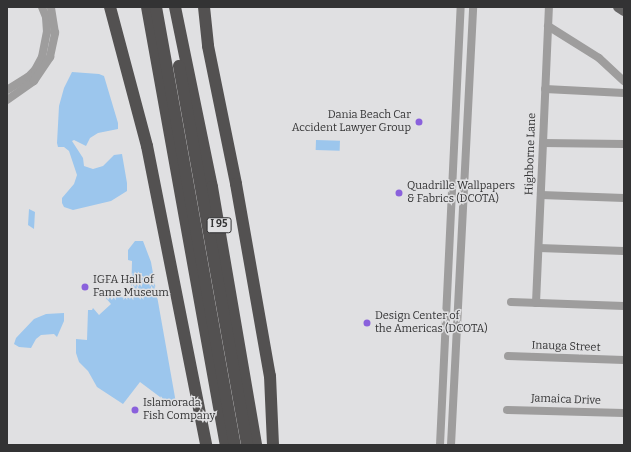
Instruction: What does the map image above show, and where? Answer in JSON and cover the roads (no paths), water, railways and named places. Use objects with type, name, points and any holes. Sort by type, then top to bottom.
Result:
[{"type":"highway","points":[[110,7],[147,146],[206,445]]},
{"type":"highway","points":[[147,7],[226,445]]},
{"type":"highway","points":[[156,7],[235,445]]},
{"type":"highway","points":[[169,7],[247,445]]},
{"type":"highway","name":"I 95","points":[[175,7],[212,187],[256,445]]},
{"type":"highway","points":[[204,7],[211,60],[236,184],[270,376],[273,445]]},
{"type":"main road","points":[[618,7],[624,11]]},
{"type":"street","points":[[7,90],[28,77],[35,70],[42,57],[47,32],[46,17],[42,7]]},
{"type":"street","points":[[7,100],[34,81],[50,57],[54,44],[55,33],[54,16],[51,7]]},
{"type":"street","points":[[440,445],[461,7]]},
{"type":"street","points":[[451,445],[473,7]]},
{"type":"street","name":"Highborne Lane","points":[[536,303],[549,7]]},
{"type":"street","points":[[548,26],[599,58],[624,81]]},
{"type":"street","points":[[545,89],[624,93]]},
{"type":"street","points":[[543,143],[624,144]]},
{"type":"street","points":[[541,195],[624,198]]},
{"type":"street","points":[[538,248],[624,251]]},
{"type":"street","points":[[511,302],[624,306]]},
{"type":"street","name":"Inauga Street","points":[[508,356],[624,360]]},
{"type":"street","name":"Jamaica Drive","points":[[507,410],[624,413]]},
{"type":"water","points":[[72,72],[99,74],[104,76],[118,123],[118,129],[98,133],[90,138],[86,146],[74,140],[72,141],[83,158],[84,166],[93,169],[103,166],[114,155],[122,154],[127,183],[127,191],[111,201],[73,210],[64,207],[62,198],[74,184],[77,175],[69,151],[64,147],[58,147],[57,143],[59,106],[64,88]]},
{"type":"water","points":[[316,140],[340,141],[340,151],[316,150]]},
{"type":"water","points":[[29,209],[35,212],[34,229],[28,225]]},
{"type":"water","points":[[135,241],[143,241],[151,262],[176,403],[165,404],[162,402],[164,400],[140,382],[123,404],[97,387],[88,371],[79,362],[76,353],[76,339],[87,340],[88,310],[92,310],[93,308],[99,315],[111,304],[104,296],[131,298],[132,261],[128,260],[128,250]]},
{"type":"water","points":[[64,313],[64,321],[57,337],[54,334],[41,335],[36,339],[31,348],[19,347],[14,344],[16,338],[34,319],[46,314]]},
{"type":"place","name":"Dania Beach Car Accident Lawyer Group","points":[[419,122]]},
{"type":"place","name":"Quadrille Wallpapers & Fabrics (DCOTA)","points":[[399,193]]},
{"type":"place","name":"IGFA Hall of Fame Museum","points":[[85,287]]},
{"type":"place","name":"Design Center of the Americas (DCOTA)","points":[[367,323]]},
{"type":"place","name":"Islamorada Fish Company","points":[[135,410]]}]
